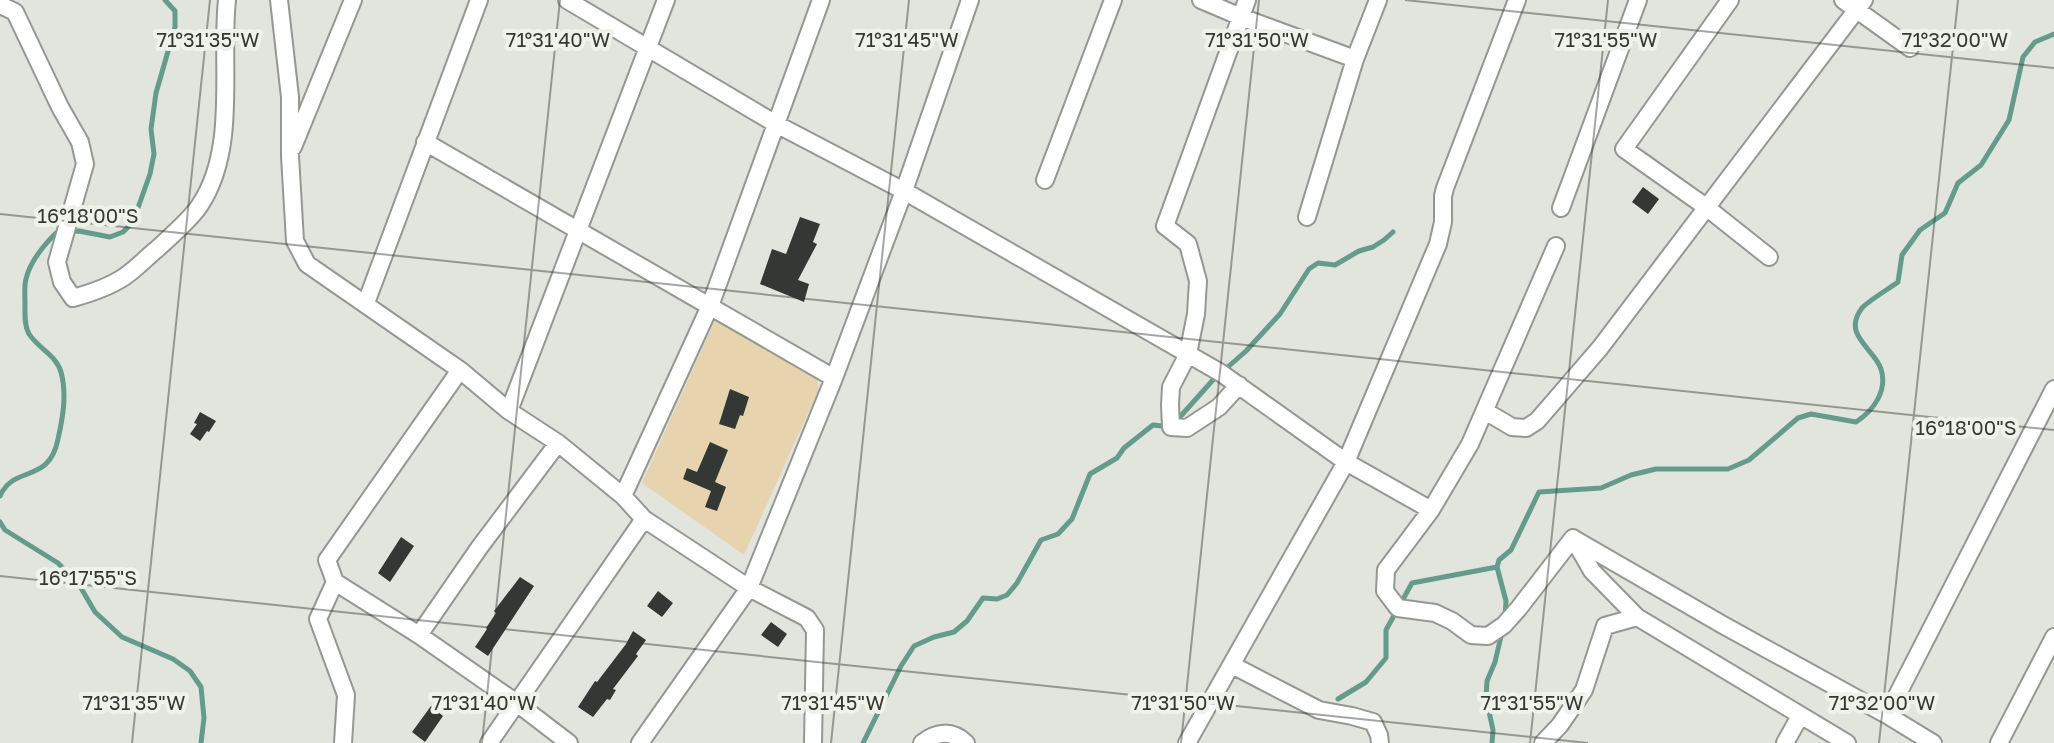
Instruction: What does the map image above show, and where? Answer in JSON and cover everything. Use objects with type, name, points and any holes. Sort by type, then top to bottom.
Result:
[{"type":"street","points":[[0,5],[15,12],[80,142],[85,164],[57,262],[62,282],[73,298],[124,278],[200,206],[218,167],[226,98],[227,0]]},
{"type":"street","points":[[279,0],[290,97],[295,241],[307,264],[460,370],[509,411],[558,443],[623,496],[644,519],[749,588],[807,618],[815,630],[813,743]]},
{"type":"street","points":[[290,156],[353,0]]},
{"type":"street","points":[[366,303],[479,0]]},
{"type":"street","points":[[567,0],[776,124],[904,191],[1188,354],[1239,385],[1346,462],[1431,510]]},
{"type":"street","points":[[509,411],[666,0]]},
{"type":"street","points":[[623,496],[710,306],[821,0]]},
{"type":"street","points":[[640,743],[749,588],[834,378],[904,191],[970,0]]},
{"type":"street","points":[[1045,180],[1113,0]]},
{"type":"street","points":[[1201,0],[1355,59]]},
{"type":"street","points":[[1239,385],[1219,407],[1187,428],[1171,427],[1171,387],[1188,354],[1196,314],[1198,281],[1188,244],[1165,226],[1247,0]]},
{"type":"street","points":[[1307,217],[1355,59],[1378,0]]},
{"type":"street","points":[[1187,743],[1346,462],[1438,244],[1445,188],[1517,0]]},
{"type":"street","points":[[1561,208],[1638,0]]},
{"type":"street","points":[[1730,0],[1624,149],[1706,207],[1769,257]]},
{"type":"street","points":[[1485,411],[1512,427],[1526,428],[1537,421],[1600,348],[1855,3],[1910,48]]},
{"type":"street","points":[[425,142],[834,378]]},
{"type":"street","points":[[1556,246],[1470,444],[1431,510],[1386,570],[1385,591],[1398,608],[1435,613],[1471,635],[1488,636],[1504,625],[1519,608],[1573,538]]},
{"type":"street","points":[[460,370],[327,560],[335,582],[419,635],[569,743]]},
{"type":"street","points":[[1887,715],[2054,389]]},
{"type":"street","points":[[419,635],[479,548],[558,443]]},
{"type":"street","points":[[489,743],[644,519]]},
{"type":"street","points":[[1573,538],[1933,743]]},
{"type":"street","points":[[1573,538],[1592,571],[1637,617],[1847,743]]},
{"type":"street","points":[[335,582],[318,619],[346,695],[343,743]]},
{"type":"street","points":[[1543,743],[1560,725],[1584,690],[1605,626],[1637,617]]},
{"type":"street","points":[[1999,743],[2054,637]]},
{"type":"street","points":[[1232,665],[1319,710],[1373,722],[1380,743]]},
{"type":"street","points":[[1785,743],[1800,716]]},
{"type":"street","points":[[922,743],[930,736],[944,733],[957,734],[966,743]]},
{"type":"shaded area","points":[[715,320],[818,380],[818,391],[744,555],[642,483]]},
{"type":"building","points":[[1643,187],[1659,199],[1648,214],[1632,202]]},
{"type":"building","points":[[800,217],[820,224],[813,242],[817,244],[798,280],[809,284],[804,302],[760,284],[772,249],[786,254]]},
{"type":"building","points":[[730,389],[749,397],[735,429],[719,424]]},
{"type":"building","points":[[200,412],[216,421],[200,441],[190,434]]},
{"type":"building","points":[[710,442],[728,450],[715,482],[726,487],[717,511],[705,507],[711,491],[683,479],[687,468],[697,472]]},
{"type":"building","points":[[401,537],[414,546],[390,582],[378,573]]},
{"type":"building","points":[[520,577],[534,586],[488,656],[475,647],[496,613],[494,611]]},
{"type":"building","points":[[658,591],[673,603],[662,617],[647,606]]},
{"type":"building","points":[[771,622],[787,634],[778,647],[761,635]]},
{"type":"building","points":[[633,631],[646,640],[613,689],[616,690],[610,700],[607,699],[593,717],[578,707]]},
{"type":"building","points":[[431,706],[443,716],[425,742],[412,732]]},
{"type":"waterway","points":[[0,496],[14,480],[47,463],[58,439],[63,414],[64,389],[59,366],[33,339],[26,327],[25,282],[28,272],[56,233],[79,231],[110,237],[123,232],[133,222],[150,174],[154,154],[151,129],[156,93],[175,27],[175,11],[165,0]]},
{"type":"waterway","points":[[1505,618],[1506,601],[1497,567],[1499,560],[1511,550],[1539,492],[1601,488],[1631,475],[1656,469],[1728,469],[1749,460],[1798,418],[1811,414],[1856,422],[1868,412],[1878,400],[1883,377],[1878,362],[1857,334],[1857,318],[1865,305],[1898,282],[1902,255],[1920,230],[1945,213],[1958,183],[1981,165],[2009,120],[2023,57],[2035,42],[2054,34]]},
{"type":"waterway","points":[[863,743],[914,646],[954,632],[967,621],[983,598],[997,599],[1007,595],[1041,540],[1058,534],[1072,519],[1090,474],[1117,458],[1124,448],[1153,425],[1171,427],[1212,381],[1246,351],[1280,314],[1309,269],[1318,263],[1335,265],[1373,247],[1393,232]]},
{"type":"waterway","points":[[0,522],[5,530],[58,563],[81,588],[95,612],[122,637],[173,659],[190,671],[201,687],[204,718],[201,743]]},
{"type":"waterway","points":[[1338,699],[1366,682],[1386,658],[1386,630],[1412,583],[1497,567]]},
{"type":"waterway","points":[[1492,743],[1487,681],[1502,632]]}]
